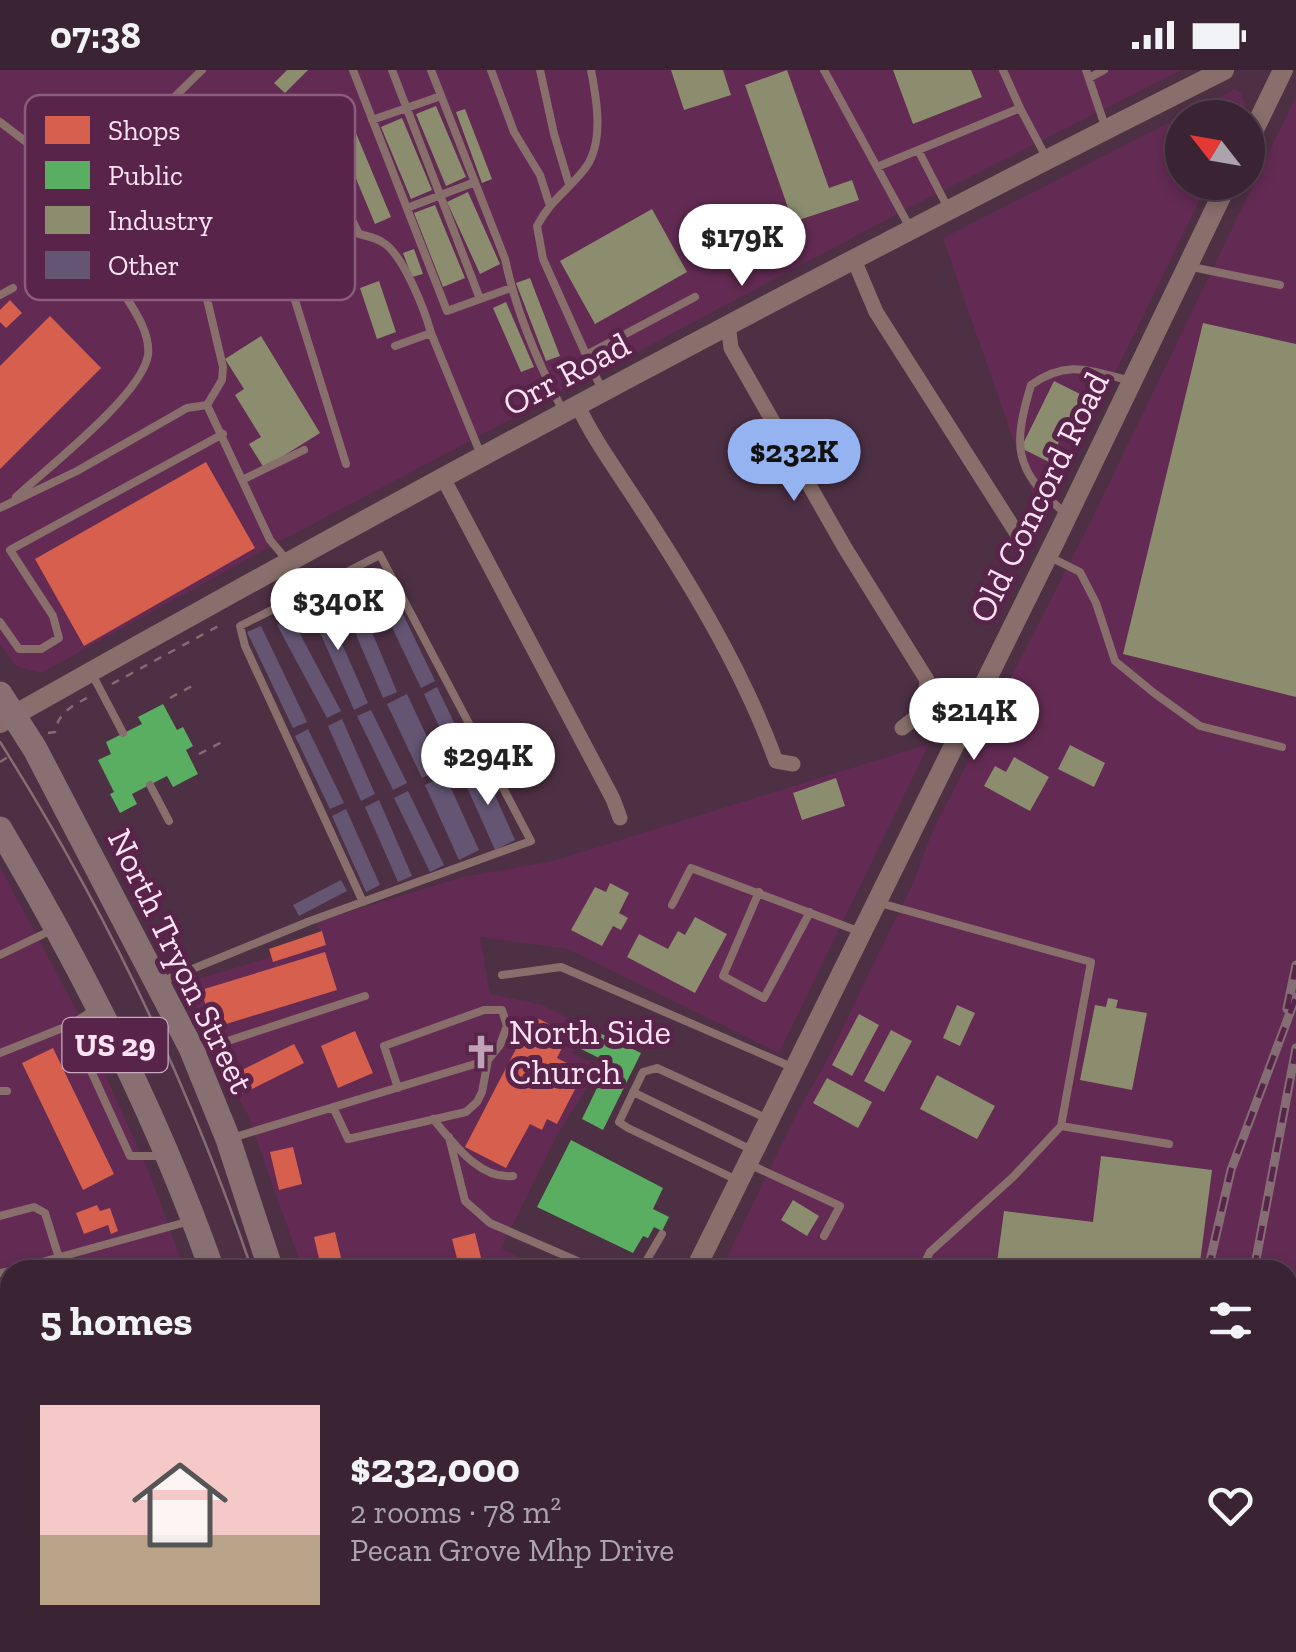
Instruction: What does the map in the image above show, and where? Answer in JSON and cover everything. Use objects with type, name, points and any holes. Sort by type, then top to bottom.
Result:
[{"type":"main road","name":"North Tryon Street","points":[[4,711],[34,748],[159,983],[228,1140],[268,1260]]},
{"type":"main road","name":"US 29","points":[[0,828],[58,927],[169,1156],[208,1260]]},
{"type":"street","name":"Orr Road","points":[[4,711],[96,681],[289,562],[442,476],[728,324],[1224,70]]},
{"type":"street","points":[[1265,107],[1283,70]]},
{"type":"street","name":"Old Concord Road","points":[[700,1260],[1219,200]]},
{"type":"street","points":[[854,260],[876,312],[1021,540]]},
{"type":"street","points":[[728,324],[731,348],[845,548],[927,680],[924,711],[902,728]]},
{"type":"street","points":[[570,408],[627,487],[732,661],[776,760],[793,764]]},
{"type":"street","points":[[442,476],[613,798],[620,818]]},
{"type":"lane","points":[[177,95],[202,70]]},
{"type":"lane","points":[[353,70],[448,311],[511,288]]},
{"type":"lane","points":[[392,70],[480,299]]},
{"type":"lane","points":[[430,70],[505,258],[511,288],[540,365],[570,408]]},
{"type":"lane","points":[[491,70],[514,132],[540,175],[550,203]]},
{"type":"lane","points":[[540,70],[569,184]]},
{"type":"lane","points":[[591,70],[596,147],[585,169],[550,203],[537,226],[543,259],[602,392]]},
{"type":"lane","points":[[824,70],[911,230]]},
{"type":"lane","points":[[1002,70],[1047,159]]},
{"type":"lane","points":[[1104,70],[1088,74],[1106,129]]},
{"type":"lane","points":[[372,120],[441,96]]},
{"type":"lane","points":[[877,167],[1020,108]]},
{"type":"lane","points":[[0,122],[25,141]]},
{"type":"lane","points":[[918,150],[949,210]]},
{"type":"lane","points":[[407,208],[475,182]]},
{"type":"lane","points":[[355,226],[359,234],[386,243],[424,308],[481,456]]},
{"type":"lane","points":[[1188,266],[1280,285]]},
{"type":"lane","points":[[0,294],[13,288]]},
{"type":"lane","points":[[586,356],[695,296]]},
{"type":"lane","points":[[10,503],[123,398],[139,378],[148,355],[145,329],[127,300]]},
{"type":"lane","points":[[0,508],[77,471],[188,408],[207,404],[222,380],[207,300]]},
{"type":"lane","points":[[295,300],[346,464]]},
{"type":"lane","points":[[396,346],[431,334]]},
{"type":"lane","points":[[1068,514],[1048,499],[1024,468],[1018,447],[1031,384],[1050,372],[1077,367],[1132,381]]},
{"type":"lane","points":[[207,404],[270,540],[289,562]]},
{"type":"lane","points":[[0,556],[223,434]]},
{"type":"lane","points":[[244,480],[304,450]]},
{"type":"lane","points":[[0,622],[19,648],[41,649],[59,638],[53,616],[10,550]]},
{"type":"lane","points":[[159,983],[194,966],[531,841],[380,555],[240,626],[245,646],[364,902]]},
{"type":"lane","points":[[1048,556],[1080,572],[1096,604],[1111,653],[1128,672],[1200,726],[1282,747]]},
{"type":"lane","points":[[96,681],[123,734]]},
{"type":"lane","points":[[150,785],[169,820]]},
{"type":"lane","points":[[672,905],[690,868],[862,932]]},
{"type":"lane","points":[[759,892],[723,976],[764,998],[810,912]]},
{"type":"lane","points":[[877,902],[1090,962],[1060,1126],[926,1260]]},
{"type":"lane","points":[[0,955],[58,927]]},
{"type":"lane","points":[[502,975],[561,967],[794,1068]]},
{"type":"lane","points":[[192,1053],[366,996]]},
{"type":"lane","points":[[0,1053],[70,1025],[97,1008]]},
{"type":"lane","points":[[334,1107],[348,1139],[466,1112],[477,1102],[488,1060],[507,1026],[502,1010],[484,1010],[384,1046],[398,1088]]},
{"type":"lane","points":[[70,1025],[130,1156],[169,1156]]},
{"type":"lane","points":[[228,1140],[488,1060]]},
{"type":"lane","points":[[769,1119],[657,1068],[643,1072],[619,1122],[746,1165],[840,1206],[824,1236]]},
{"type":"lane","points":[[633,1092],[746,1165]]},
{"type":"lane","points":[[433,1119],[465,1158],[503,1178],[513,1176]]},
{"type":"lane","points":[[1060,1126],[1169,1144]]},
{"type":"lane","points":[[448,1138],[465,1200],[490,1223],[575,1260]]},
{"type":"lane","points":[[0,1216],[34,1206],[45,1213],[59,1258]]},
{"type":"lane","points":[[51,1260],[194,1220]]},
{"type":"lane","points":[[648,1260],[662,1234]]},
{"type":"path","points":[[46,733],[55,732],[59,719],[96,681],[222,624]]},
{"type":"path","points":[[170,698],[194,685]]},
{"type":"path","points":[[199,754],[224,742]]},
{"type":"path","points":[[0,762],[18,750]]},
{"type":"shaded area","points":[[0,70],[1181,70],[922,201],[275,544],[41,673],[16,666],[0,644]]},
{"type":"shaded area","points":[[1235,89],[1244,100],[1213,100]]},
{"type":"shaded area","points":[[1296,96],[1296,1260],[726,1260],[913,883],[933,830],[1089,525],[1246,200],[1265,200],[1265,160]]},
{"type":"shaded area","points":[[1165,125],[1165,200],[1200,200],[1042,522],[943,238]]},
{"type":"shaded area","points":[[929,744],[779,1053],[568,949],[480,937],[490,994],[542,1005],[585,1027],[572,1053],[601,1067],[558,1133],[501,1248],[524,1260],[299,1260],[247,1113],[216,1058],[185,983],[323,941],[316,922],[463,877],[553,861]]},
{"type":"shaded area","points":[[0,867],[75,1007],[150,1175],[181,1260],[0,1260]]},
{"type":"building: Shops","points":[[10,300],[22,313],[6,328],[0,322],[0,310]]},
{"type":"building: Shops","points":[[50,316],[101,368],[0,469],[0,366]]},
{"type":"building: Shops","points":[[206,462],[255,548],[84,646],[35,559]]},
{"type":"building: Shops","points":[[322,931],[326,945],[273,962],[269,949]]},
{"type":"building: Shops","points":[[325,952],[337,990],[213,1028],[201,990]]},
{"type":"building: Shops","points":[[533,1016],[569,1034],[557,1058],[584,1072],[557,1124],[547,1119],[542,1130],[530,1124],[506,1168],[465,1147]]},
{"type":"building: Shops","points":[[355,1031],[373,1073],[338,1088],[321,1046]]},
{"type":"building: Shops","points":[[294,1044],[304,1063],[242,1094],[232,1075]]},
{"type":"building: Shops","points":[[53,1048],[114,1174],[83,1190],[22,1063]]},
{"type":"building: Shops","points":[[293,1147],[302,1184],[279,1190],[270,1152]]},
{"type":"building: Shops","points":[[97,1205],[100,1211],[110,1208],[118,1231],[111,1234],[108,1225],[84,1234],[76,1213]]},
{"type":"building: Shops","points":[[335,1232],[342,1260],[319,1260],[314,1237]]},
{"type":"building: Shops","points":[[475,1233],[482,1260],[457,1260],[452,1239]]},
{"type":"building: Public","points":[[163,704],[177,730],[183,727],[193,746],[186,750],[198,774],[173,787],[167,776],[132,794],[137,804],[120,813],[98,760],[111,754],[106,742],[142,724],[138,717]]},
{"type":"building: Public","points":[[587,1027],[641,1053],[603,1130],[582,1119],[609,1063],[577,1047]]},
{"type":"building: Public","points":[[571,1140],[663,1188],[653,1209],[669,1217],[662,1231],[654,1227],[648,1238],[643,1236],[633,1253],[537,1207]]},
{"type":"building: Industry","points":[[287,70],[308,70],[285,93],[274,83]]},
{"type":"building: Industry","points":[[671,70],[723,70],[731,95],[684,110]]},
{"type":"building: Industry","points":[[787,70],[829,188],[852,180],[859,200],[793,222],[745,85]]},
{"type":"building: Industry","points":[[893,70],[971,70],[982,97],[913,124]]},
{"type":"building: Industry","points":[[436,106],[466,177],[446,186],[416,114]]},
{"type":"building: Industry","points":[[465,109],[492,179],[482,183],[456,112]]},
{"type":"building: Industry","points":[[402,118],[432,190],[411,199],[381,127]]},
{"type":"building: Industry","points":[[355,131],[391,217],[375,224],[355,176]]},
{"type":"building: Industry","points":[[468,192],[500,264],[480,274],[447,202]]},
{"type":"building: Industry","points":[[435,205],[465,278],[443,287],[414,213]]},
{"type":"building: Industry","points":[[652,209],[687,272],[595,324],[560,261]]},
{"type":"building: Industry","points":[[764,230],[770,249],[747,257],[741,238]]},
{"type":"building: Industry","points":[[414,249],[423,274],[412,277],[403,253]]},
{"type":"building: Industry","points":[[530,278],[560,356],[546,361],[516,283]]},
{"type":"building: Industry","points":[[379,281],[396,332],[377,339],[360,288]]},
{"type":"building: Industry","points":[[506,302],[534,367],[521,372],[493,308]]},
{"type":"building: Industry","points":[[1203,323],[1296,344],[1296,697],[1123,654]]},
{"type":"building: Industry","points":[[261,336],[320,433],[264,468],[249,444],[261,437],[235,395],[244,389],[225,359]]},
{"type":"building: Industry","points":[[1054,381],[1082,395],[1049,462],[1021,448]]},
{"type":"building: Industry","points":[[1070,745],[1105,763],[1094,787],[1058,769]]},
{"type":"building: Industry","points":[[1014,757],[1049,777],[1030,811],[984,786],[995,766],[1006,772]]},
{"type":"building: Industry","points":[[836,778],[845,806],[802,820],[793,793]]},
{"type":"building: Industry","points":[[610,883],[629,893],[619,913],[628,918],[621,930],[613,926],[602,946],[571,930],[595,887],[606,892]]},
{"type":"building: Industry","points":[[695,917],[727,934],[695,993],[627,957],[639,934],[668,949],[678,931],[685,935]]},
{"type":"building: Industry","points":[[1108,998],[1118,1000],[1116,1008],[1147,1013],[1132,1090],[1080,1080],[1095,1005],[1106,1007]]},
{"type":"building: Industry","points":[[957,1005],[975,1013],[960,1046],[943,1038]]},
{"type":"building: Industry","points":[[859,1014],[879,1025],[852,1076],[832,1065]]},
{"type":"building: Industry","points":[[891,1030],[912,1041],[884,1092],[864,1081]]},
{"type":"building: Industry","points":[[937,1075],[995,1106],[977,1139],[920,1109]]},
{"type":"building: Industry","points":[[827,1078],[872,1102],[858,1128],[813,1103]]},
{"type":"building: Industry","points":[[1101,1156],[1212,1170],[1200,1260],[997,1260],[1004,1211],[1093,1222]]},
{"type":"building: Industry","points":[[793,1200],[819,1216],[807,1236],[781,1220]]},
{"type":"building: Other","points":[[381,568],[435,681],[421,688],[367,575]]},
{"type":"building: Other","points":[[352,584],[397,692],[383,698],[337,590]]},
{"type":"building: Other","points":[[321,596],[368,703],[354,710],[307,603]]},
{"type":"building: Other","points":[[291,617],[341,711],[327,718],[277,625]]},
{"type":"building: Other","points":[[261,626],[307,722],[293,728],[247,632]]},
{"type":"building: Other","points":[[437,687],[473,762],[459,769],[424,694]]},
{"type":"building: Other","points":[[407,694],[442,769],[422,778],[387,704]]},
{"type":"building: Other","points":[[371,710],[407,783],[393,790],[357,716]]},
{"type":"building: Other","points":[[342,719],[375,794],[361,801],[328,726]]},
{"type":"building: Other","points":[[308,729],[344,803],[330,809],[295,736]]},
{"type":"building: Other","points":[[482,766],[515,840],[495,850],[462,776]]},
{"type":"building: Other","points":[[445,775],[479,850],[459,860],[425,785]]},
{"type":"building: Other","points":[[408,791],[444,865],[430,872],[394,798]]},
{"type":"building: Other","points":[[379,800],[412,876],[398,882],[365,807]]},
{"type":"building: Other","points":[[346,809],[380,885],[366,892],[332,816]]},
{"type":"building: Other","points":[[341,880],[347,891],[299,916],[293,905]]},
{"type":"tram line","points":[[0,742],[75,868],[142,998],[201,1132],[248,1260]]},
{"type":"railway","points":[[1287,1009],[1296,965]]},
{"type":"railway","points":[[1210,1260],[1231,1170],[1296,997]]},
{"type":"railway","points":[[1256,1260],[1296,1048]]},
{"type":"place","name":"North Side Church","points":[[481,1052]]}]
